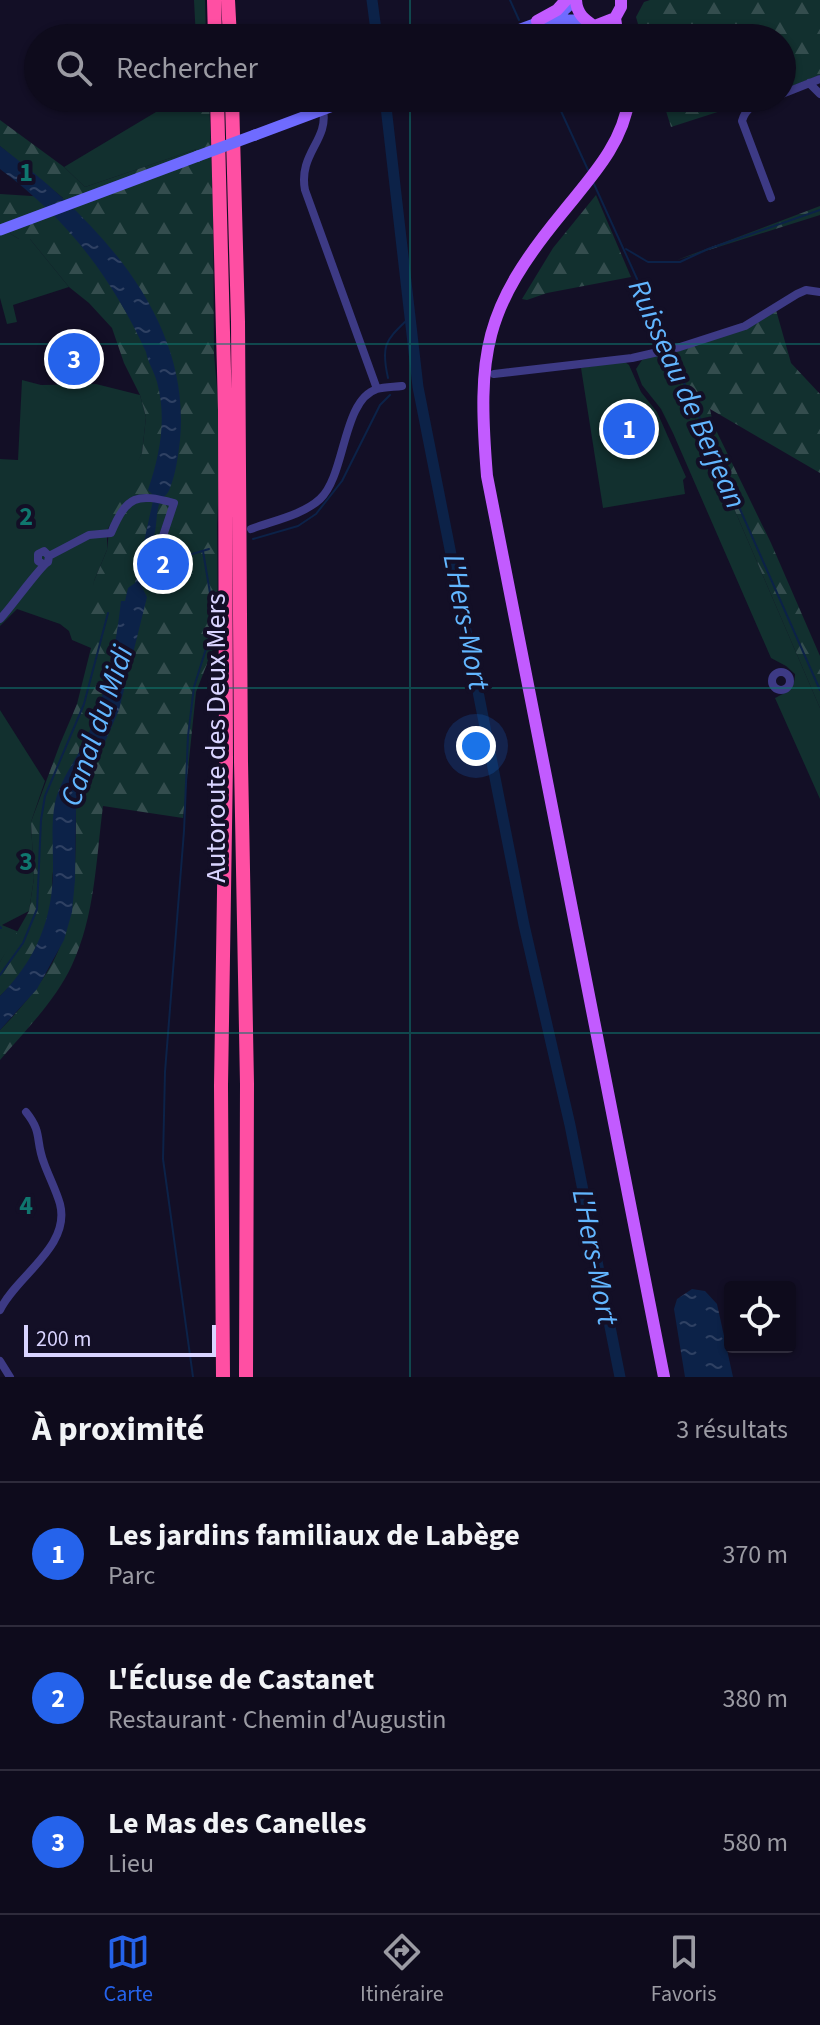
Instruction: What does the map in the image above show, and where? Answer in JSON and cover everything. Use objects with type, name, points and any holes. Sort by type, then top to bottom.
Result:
[{"type":"highway","points":[[214,0],[215,24]]},
{"type":"highway","points":[[228,0],[229,24]]},
{"type":"highway","name":"Autoroute des Deux Mers","points":[[217,112],[225,410],[226,763],[221,1086],[223,1377]]},
{"type":"highway","name":"Autoroute des Deux Mers","points":[[232,112],[238,322],[247,1084],[246,1377]]},
{"type":"main road","points":[[537,21],[557,10],[566,0]]},
{"type":"main road","points":[[575,0],[584,20],[594,24]]},
{"type":"main road","points":[[598,24],[621,6]]},
{"type":"main road","points":[[598,167],[616,131],[619,112]]},
{"type":"main road","points":[[626,112],[620,135],[529,254],[502,299],[485,355],[482,417],[490,491],[664,1377]]},
{"type":"street","points":[[530,24],[559,15],[575,0]]},
{"type":"street","points":[[557,24],[584,20]]},
{"type":"street","points":[[796,88],[820,79]]},
{"type":"street","points":[[809,83],[820,94]]},
{"type":"street","points":[[0,230],[318,112]]},
{"type":"street","points":[[323,112],[323,130],[305,166],[305,190],[377,389]]},
{"type":"street","points":[[745,112],[742,121],[771,198]]},
{"type":"street","points":[[494,374],[659,353],[745,326],[806,290],[820,292]]},
{"type":"street","points":[[251,529],[314,504],[325,493],[356,411],[366,397],[377,389],[402,386]]},
{"type":"street","points":[[0,619],[27,589],[43,564],[48,562],[49,556],[89,535],[111,533],[132,501],[140,497],[174,503],[154,563],[151,582]]},
{"type":"street","points":[[0,1310],[54,1241],[61,1216],[60,1205],[42,1159],[37,1125],[26,1112]]},
{"type":"street","points":[[0,1361],[10,1377]]},
{"type":"green space","points":[[194,0],[205,0],[206,24],[195,24]]},
{"type":"green space","points":[[820,0],[820,75],[796,84],[796,24],[638,24],[636,17],[644,2]]},
{"type":"green space","points":[[156,112],[197,112],[197,149],[85,187],[64,167]]},
{"type":"green space","points":[[197,112],[210,112],[214,354],[221,434],[217,526],[218,636],[196,692],[183,818],[103,806],[94,887],[80,946],[58,991],[0,1060],[0,1030],[44,977],[58,953],[72,903],[76,808],[80,797],[56,858],[52,898],[40,939],[19,975],[0,996],[0,962],[29,911],[34,878],[31,822],[77,704],[91,648],[90,601],[94,581],[107,550],[111,511],[142,453],[146,417],[112,328],[69,287],[30,239],[19,239],[0,227],[0,194],[63,198],[0,146],[0,120],[64,167],[85,187],[197,149]]},
{"type":"green space","points":[[666,112],[718,112],[671,127]]},
{"type":"green space","points":[[596,195],[631,277],[522,299],[553,248]]},
{"type":"green space","points":[[820,206],[820,215],[677,260]]},
{"type":"green space","points":[[0,227],[19,239],[30,239],[69,287],[13,305],[17,322],[7,324],[0,298]]},
{"type":"green space","points":[[776,310],[791,363],[820,394],[820,473],[710,409],[713,424],[771,543],[820,656],[820,708],[667,353]]},
{"type":"green space","points":[[667,353],[820,708],[820,799],[775,698],[792,687],[795,674],[771,658],[673,433],[661,409],[642,385],[636,369],[642,360]]},
{"type":"green space","points":[[624,361],[629,365],[641,392],[657,412],[686,477],[683,480],[685,494],[603,508],[581,368]]},
{"type":"green space","points":[[22,380],[41,385],[96,384],[140,395],[146,417],[142,453],[107,531],[107,550],[94,581],[91,648],[72,640],[69,631],[60,624],[17,609],[0,626],[0,459],[18,460]]},
{"type":"green space","points":[[0,710],[45,781],[31,822],[34,878],[29,911],[2,925],[19,932],[0,962]]},
{"type":"water","name":"Canal du Midi","points":[[0,146],[69,204],[101,237],[129,272],[153,310],[170,351],[179,394],[180,440],[172,482],[160,502],[141,585],[147,597],[119,710],[76,808],[75,880],[72,912],[64,940],[37,989],[0,1030],[0,996],[33,952],[46,919],[53,883],[55,803],[94,721],[109,670],[121,601],[125,601],[128,588],[135,583],[154,496],[148,490],[159,450],[162,409],[156,378],[146,352],[118,298],[66,229],[0,169]]},
{"type":"water","points":[[692,1289],[705,1291],[717,1304],[724,1336],[724,1353],[728,1353],[733,1377],[685,1377],[674,1309],[677,1299]]},
{"type":"waterway","name":"L'Hers-Mort","points":[[372,0],[375,24]]},
{"type":"waterway","name":"Ruisseau de Berjean","points":[[510,0],[519,20]]},
{"type":"waterway","name":"L'Hers-Mort","points":[[387,112],[418,387],[524,925],[570,1125],[620,1377]]},
{"type":"waterway","name":"Ruisseau de Berjean","points":[[561,112],[588,170]]},
{"type":"waterway","name":"Ruisseau de Berjean","points":[[594,184],[667,345]]},
{"type":"waterway","points":[[626,249],[648,262],[680,262],[708,249],[820,210]]},
{"type":"waterway","points":[[388,378],[385,349],[396,331],[411,316]]},
{"type":"waterway","name":"Ruisseau de Berjean","points":[[670,351],[820,690]]},
{"type":"waterway","points":[[253,539],[298,526],[316,514],[342,481],[380,405],[390,395]]},
{"type":"waterway","points":[[158,588],[168,585],[179,558],[209,549]]},
{"type":"waterway","points":[[193,1377],[163,1159],[165,1072],[184,831],[188,736],[194,687],[211,633],[212,605],[203,551]]},
{"type":"waterway","name":"Canal du Midi","points":[[0,975],[23,943],[37,909],[45,796],[84,704],[108,613]]},
{"type":"place","name":"Le Mas des Canelles","points":[[74,359]]},
{"type":"place","name":"Les jardins familiaux de Labège","points":[[629,429]]},
{"type":"place","name":"L'Écluse de Castanet","points":[[163,564]]}]
